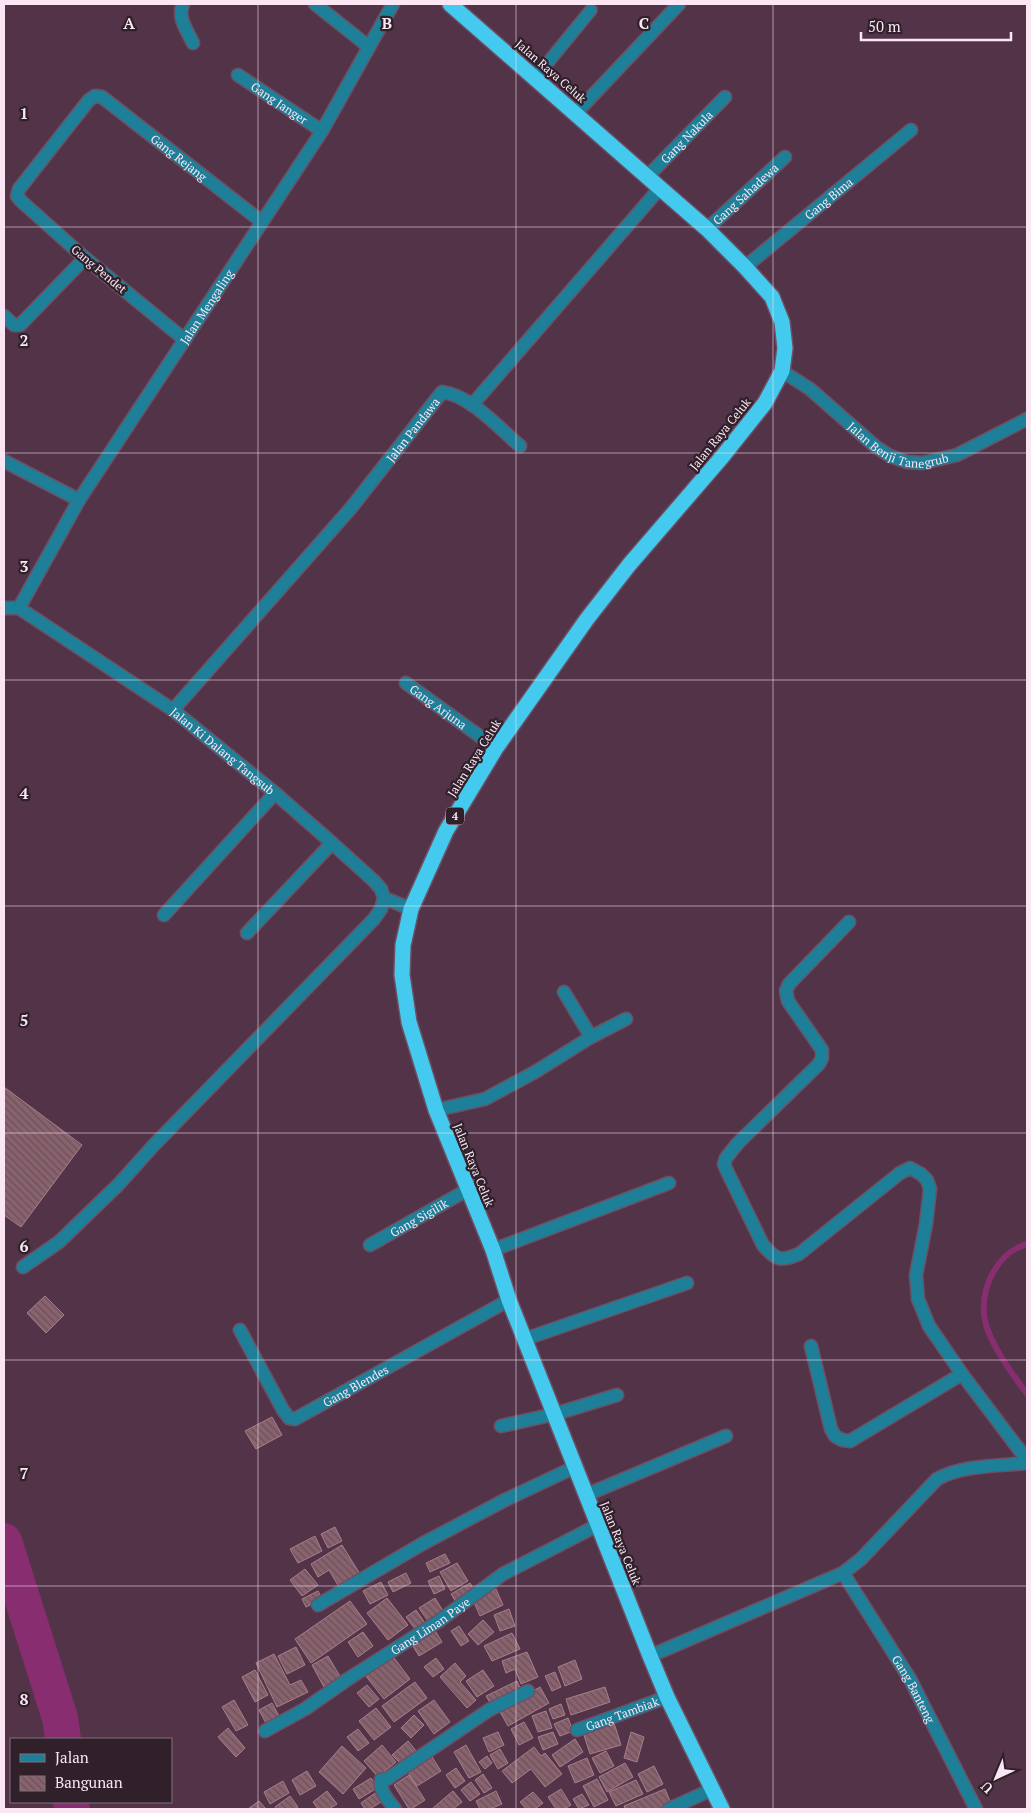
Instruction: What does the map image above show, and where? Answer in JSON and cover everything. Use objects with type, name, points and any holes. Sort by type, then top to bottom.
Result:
[{"type":"highway","name":"Jalan Raya Celuk","points":[[450,4],[536,77],[707,230],[745,267],[772,297],[782,322],[785,348],[782,371],[765,403],[722,457],[629,565],[587,619],[496,748],[446,831],[410,910],[403,945],[402,975],[409,1022],[436,1110],[493,1250],[525,1339],[650,1656],[667,1697],[722,1809]]},
{"type":"street","points":[[183,4],[180,12],[181,18],[193,43]]},
{"type":"street","points":[[315,4],[369,46]]},
{"type":"street","name":"Jalan Mengaling","points":[[20,608],[79,500],[322,131],[393,4]]},
{"type":"street","points":[[576,113],[679,4]]},
{"type":"street","name":"Gang Janger","points":[[238,75],[322,131]]},
{"type":"street","name":"Gang Pendet","points":[[95,96],[89,100],[19,189],[17,196],[21,202],[85,258],[185,340]]},
{"type":"street","name":"Gang Rejang","points":[[95,96],[102,97],[262,222]]},
{"type":"street","name":"Gang Nakula","points":[[648,176],[725,97]]},
{"type":"street","name":"Gang Bima","points":[[745,267],[911,130]]},
{"type":"street","name":"Gang Sahadewa","points":[[707,230],[785,157]]},
{"type":"street","points":[[520,446],[472,405],[660,188]]},
{"type":"street","points":[[4,316],[14,325],[20,325],[85,258]]},
{"type":"street","name":"Jalan Benji Tanegrub","points":[[782,371],[810,389],[876,447],[890,456],[907,462],[922,462],[957,456],[1027,419]]},
{"type":"street","name":"Jalan Pandawa","points":[[173,710],[351,508],[439,394],[442,392],[453,394],[472,405]]},
{"type":"street","points":[[4,461],[79,500]]},
{"type":"street","points":[[4,608],[20,608]]},
{"type":"street","name":"Jalan Ki Dalang Tangsub","points":[[20,608],[173,710],[275,793],[332,843],[374,881],[381,889],[384,898]]},
{"type":"street","name":"Gang Arjuna","points":[[406,683],[496,748]]},
{"type":"street","points":[[164,915],[275,793]]},
{"type":"street","points":[[247,933],[332,843]]},
{"type":"street","points":[[23,1267],[59,1242],[119,1184],[153,1146],[374,919],[381,909],[384,898],[410,910]]},
{"type":"street","points":[[650,1656],[843,1573],[861,1559],[938,1479],[955,1471],[1027,1461],[928,1326],[918,1299],[916,1275],[926,1224],[930,1189],[927,1180],[921,1174],[910,1168],[900,1173],[799,1254],[786,1260],[778,1259],[763,1245],[724,1164],[726,1158],[738,1143],[819,1064],[822,1058],[822,1050],[788,1001],[786,991],[789,984],[849,922]]},
{"type":"street","points":[[564,992],[591,1037]]},
{"type":"street","points":[[436,1110],[485,1099],[535,1072],[591,1037],[626,1019]]},
{"type":"street","points":[[493,1250],[669,1183]]},
{"type":"street","name":"Gang Sigilik","points":[[370,1245],[467,1190]]},
{"type":"street","points":[[525,1339],[687,1284]]},
{"type":"street","name":"Gang Blendes","points":[[240,1330],[283,1410],[289,1418],[295,1419],[510,1300]]},
{"type":"street","points":[[811,1346],[831,1429],[835,1436],[842,1440],[850,1441],[867,1432],[962,1374]]},
{"type":"street","points":[[502,1426],[555,1414],[617,1395]]},
{"type":"street","points":[[586,1495],[726,1436]]},
{"type":"street","points":[[318,1605],[422,1544],[505,1500],[575,1467]]},
{"type":"street","name":"Gang Liman Paye","points":[[266,1732],[305,1709],[439,1621],[502,1574],[598,1525]]},
{"type":"street","name":"Gang Banteng","points":[[843,1573],[910,1678],[976,1809]]},
{"type":"street","points":[[395,1809],[382,1791],[381,1780],[387,1779],[489,1710],[528,1691]]},
{"type":"street","name":"Gang Tambiak","points":[[577,1730],[667,1697]]},
{"type":"street","points":[[669,1809],[713,1789]]},
{"type":"lane","points":[[536,77],[591,10]]},
{"type":"building","points":[[4,1087],[82,1145],[21,1227],[4,1215]]},
{"type":"building","points":[[45,1296],[64,1315],[46,1333],[27,1313]]},
{"type":"building","points":[[272,1417],[282,1435],[256,1449],[245,1431]]},
{"type":"building","points":[[335,1527],[342,1541],[328,1548],[321,1534]]},
{"type":"building","points":[[315,1536],[322,1551],[298,1563],[290,1549]]},
{"type":"building","points":[[342,1545],[360,1574],[339,1587],[329,1570],[318,1577],[311,1564]]},
{"type":"building","points":[[445,1554],[450,1563],[430,1572],[426,1563]]},
{"type":"building","points":[[457,1563],[468,1581],[451,1591],[440,1572]]},
{"type":"building","points":[[305,1569],[318,1585],[302,1596],[290,1580]]},
{"type":"building","points":[[406,1573],[411,1583],[393,1592],[388,1582]]},
{"type":"building","points":[[439,1576],[445,1589],[434,1594],[428,1581]]},
{"type":"building","points":[[381,1582],[388,1595],[370,1604],[363,1591]]},
{"type":"building","points":[[470,1583],[475,1591],[456,1602],[451,1594]]},
{"type":"building","points":[[496,1589],[503,1605],[480,1616],[473,1600]]},
{"type":"building","points":[[318,1591],[322,1599],[306,1607],[302,1599]]},
{"type":"building","points":[[387,1598],[408,1625],[388,1640],[367,1613]]},
{"type":"building","points":[[435,1598],[445,1614],[430,1624],[419,1608]]},
{"type":"building","points":[[350,1601],[367,1624],[311,1663],[295,1639]]},
{"type":"building","points":[[509,1609],[515,1626],[500,1631],[494,1615]]},
{"type":"building","points":[[416,1610],[425,1623],[416,1630],[406,1617]]},
{"type":"building","points":[[483,1620],[494,1632],[478,1645],[468,1634]]},
{"type":"building","points":[[459,1626],[469,1641],[461,1646],[451,1631]]},
{"type":"building","points":[[434,1629],[442,1642],[419,1656],[411,1643]]},
{"type":"building","points":[[363,1632],[373,1646],[358,1657],[348,1642]]},
{"type":"building","points":[[512,1633],[520,1649],[492,1661],[484,1646]]},
{"type":"building","points":[[296,1647],[305,1665],[287,1674],[278,1656]]},
{"type":"building","points":[[527,1652],[538,1677],[521,1684],[515,1669],[506,1673],[502,1661]]},
{"type":"building","points":[[274,1654],[290,1685],[301,1680],[308,1692],[277,1707],[256,1663]]},
{"type":"building","points":[[391,1654],[410,1679],[384,1699],[365,1675]]},
{"type":"building","points":[[328,1656],[341,1678],[324,1687],[312,1665]]},
{"type":"building","points":[[436,1658],[444,1669],[433,1677],[424,1667]]},
{"type":"building","points":[[575,1660],[582,1679],[565,1686],[558,1667]]},
{"type":"building","points":[[455,1663],[466,1676],[460,1682],[476,1700],[467,1708],[440,1677]]},
{"type":"building","points":[[255,1670],[268,1695],[255,1702],[242,1677]]},
{"type":"building","points":[[483,1670],[494,1686],[477,1697],[466,1681]]},
{"type":"building","points":[[555,1672],[561,1687],[552,1691],[545,1676]]},
{"type":"building","points":[[517,1681],[522,1692],[492,1706],[486,1696]]},
{"type":"building","points":[[415,1682],[427,1698],[394,1722],[382,1706]]},
{"type":"building","points":[[367,1685],[379,1699],[369,1707],[357,1693]]},
{"type":"building","points":[[540,1687],[549,1703],[508,1726],[499,1710]]},
{"type":"building","points":[[605,1687],[610,1702],[571,1715],[566,1699]]},
{"type":"building","points":[[234,1700],[248,1725],[236,1731],[222,1707]]},
{"type":"building","points":[[434,1700],[450,1722],[434,1734],[418,1711]]},
{"type":"building","points":[[272,1703],[280,1718],[267,1725],[259,1710]]},
{"type":"building","points":[[561,1704],[565,1715],[553,1719],[549,1709]]},
{"type":"building","points":[[376,1708],[391,1727],[374,1740],[359,1721]]},
{"type":"building","points":[[546,1711],[552,1728],[538,1732],[532,1716]]},
{"type":"building","points":[[414,1715],[424,1725],[411,1738],[401,1728]]},
{"type":"building","points":[[568,1718],[573,1731],[560,1736],[554,1724]]},
{"type":"building","points":[[524,1722],[533,1738],[519,1745],[511,1729]]},
{"type":"building","points":[[614,1723],[621,1745],[590,1754],[583,1732]]},
{"type":"building","points":[[228,1728],[245,1748],[236,1757],[218,1737]]},
{"type":"building","points":[[358,1729],[369,1743],[358,1751],[347,1737]]},
{"type":"building","points":[[498,1732],[504,1745],[489,1752],[483,1738]]},
{"type":"building","points":[[553,1732],[558,1744],[543,1750],[538,1737]]},
{"type":"building","points":[[631,1732],[644,1737],[637,1762],[624,1758]]},
{"type":"building","points":[[575,1739],[583,1752],[560,1767],[552,1755]]},
{"type":"building","points":[[408,1741],[417,1752],[402,1765],[392,1755]]},
{"type":"building","points":[[382,1745],[396,1762],[378,1777],[364,1761]]},
{"type":"building","points":[[466,1745],[481,1772],[469,1778],[454,1752]]},
{"type":"building","points":[[342,1746],[366,1768],[343,1794],[319,1772]]},
{"type":"building","points":[[534,1747],[541,1756],[545,1753],[562,1774],[545,1787],[531,1769],[512,1783],[502,1771]]},
{"type":"building","points":[[500,1749],[508,1763],[498,1769],[490,1755]]},
{"type":"building","points":[[606,1751],[614,1766],[600,1773],[592,1758]]},
{"type":"building","points":[[430,1754],[441,1771],[417,1786],[406,1769]]},
{"type":"building","points":[[487,1756],[492,1763],[485,1769],[479,1762]]},
{"type":"building","points":[[587,1758],[594,1775],[575,1783],[568,1766]]},
{"type":"building","points":[[625,1763],[633,1777],[607,1792],[599,1777]]},
{"type":"building","points":[[654,1766],[663,1784],[647,1792],[638,1774]]},
{"type":"building","points":[[456,1768],[465,1781],[455,1788],[446,1775]]},
{"type":"building","points":[[307,1771],[316,1786],[300,1795],[292,1780]]},
{"type":"building","points":[[483,1774],[492,1788],[484,1793],[475,1780]]},
{"type":"building","points":[[409,1775],[425,1800],[411,1809],[409,1809],[394,1785]]},
{"type":"building","points":[[371,1778],[377,1788],[359,1799],[353,1789]]},
{"type":"building","points":[[597,1779],[608,1800],[594,1807],[583,1786]]},
{"type":"building","points":[[636,1780],[643,1794],[616,1806],[609,1792]]},
{"type":"building","points":[[283,1781],[289,1793],[270,1804],[264,1792]]},
{"type":"building","points":[[471,1782],[480,1794],[470,1801],[461,1790]]},
{"type":"building","points":[[561,1789],[571,1805],[564,1809],[556,1809],[548,1797]]},
{"type":"building","points":[[665,1789],[672,1806],[665,1809],[625,1809],[624,1806]]},
{"type":"building","points":[[327,1791],[337,1804],[329,1809],[318,1809],[313,1802]]},
{"type":"building","points":[[378,1791],[384,1800],[370,1809],[365,1809],[361,1803]]},
{"type":"building","points":[[453,1791],[462,1802],[453,1809],[433,1808]]},
{"type":"building","points":[[496,1791],[502,1804],[490,1809],[480,1809],[476,1801]]},
{"type":"building","points":[[533,1792],[543,1803],[535,1809],[526,1809],[520,1802]]},
{"type":"building","points":[[582,1794],[589,1805],[579,1809],[573,1799]]},
{"type":"building","points":[[290,1796],[298,1807],[295,1809],[276,1809],[275,1807]]},
{"type":"building","points":[[259,1801],[266,1809],[248,1809]]},
{"type":"waterway","points":[[1027,1244],[1007,1255],[992,1274],[987,1285],[984,1309],[985,1321],[992,1339],[1015,1378],[1027,1394]]},
{"type":"waterway","points":[[4,1541],[60,1718],[63,1738]]},
{"type":"waterway","points":[[71,1803],[72,1809]]}]
